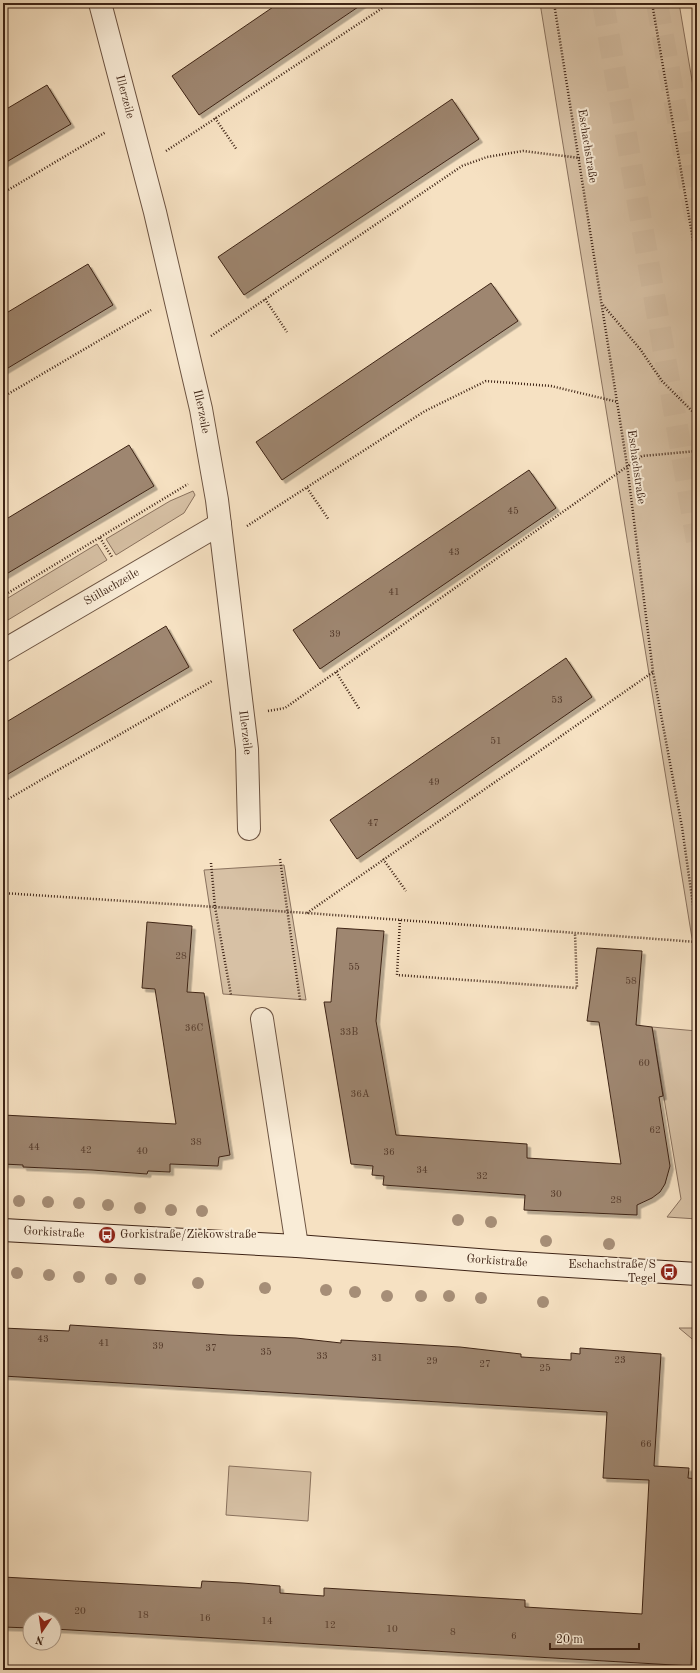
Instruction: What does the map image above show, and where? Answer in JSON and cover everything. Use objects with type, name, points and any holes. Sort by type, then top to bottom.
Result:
[{"type":"street","name":"Illerzeile","points":[[100,3],[156,212],[201,409],[218,500],[247,749],[249,828]]},
{"type":"street","name":"Stillachzeile","points":[[3,651],[220,524]]},
{"type":"street","points":[[262,1019],[297,1246]]},
{"type":"street","name":"Gorkistraße","points":[[3,1230],[297,1246],[504,1262],[697,1274]]},
{"type":"path","points":[[165,151],[390,3]]},
{"type":"path","name":"Eschachstraße","points":[[554,3],[618,402],[653,672],[682,827],[697,933]]},
{"type":"path","points":[[652,3],[697,263]]},
{"type":"path","points":[[215,118],[237,150]]},
{"type":"path","points":[[3,193],[110,130]]},
{"type":"path","points":[[209,337],[462,166],[487,157],[524,151],[580,158]]},
{"type":"path","points":[[265,300],[287,332]]},
{"type":"path","points":[[603,305],[640,349],[662,381],[697,416]]},
{"type":"path","points":[[3,397],[153,308]]},
{"type":"path","points":[[244,528],[425,411],[486,381],[550,386],[618,402]]},
{"type":"path","points":[[266,712],[285,708],[627,465],[642,456],[697,451]]},
{"type":"path","points":[[3,596],[189,484]]},
{"type":"path","points":[[306,488],[329,520]]},
{"type":"path","points":[[100,538],[114,561]]},
{"type":"path","points":[[336,672],[360,710]]},
{"type":"path","points":[[307,913],[653,672]]},
{"type":"path","points":[[3,802],[216,679]]},
{"type":"path","points":[[280,858],[300,1000]]},
{"type":"path","points":[[384,859],[406,891]]},
{"type":"path","points":[[211,863],[215,907],[231,995]]},
{"type":"path","points":[[3,893],[307,913],[697,942]]},
{"type":"path","points":[[400,920],[397,975],[577,988],[575,933]]},
{"type":"shaded area","points":[[540,3],[679,3],[697,110],[697,969]]},
{"type":"shaded area","points":[[193,491],[195,495],[184,513],[116,555],[106,539],[170,501]]},
{"type":"shaded area","points":[[97,544],[107,560],[3,623],[3,601]]},
{"type":"shaded area","points":[[284,865],[306,1000],[223,994],[204,870]]},
{"type":"shaded area","points":[[652,1027],[697,1031],[697,1219],[667,1217],[681,1199]]},
{"type":"shaded area","points":[[679,1328],[697,1328],[697,1343]]},
{"type":"shaded area","points":[[229,1466],[311,1472],[308,1521],[226,1515]]},
{"type":"building","points":[[279,3],[364,3],[199,115],[172,76]]},
{"type":"building","points":[[47,85],[71,124],[3,164],[3,111]]},
{"type":"building","points":[[452,99],[479,139],[244,295],[218,257]]},
{"type":"building","points":[[88,264],[113,305],[3,371],[3,315]]},
{"type":"building","points":[[491,283],[518,321],[282,480],[256,442]]},
{"type":"building","points":[[129,445],[154,486],[3,576],[3,521]]},
{"type":"building","points":[[529,470],[556,508],[320,669],[293,630]]},
{"type":"building","points":[[166,626],[189,667],[3,777],[3,724]]},
{"type":"building","points":[[566,658],[592,697],[357,859],[330,820]]},
{"type":"building","points":[[147,922],[192,926],[187,992],[204,993],[230,1155],[219,1157],[218,1166],[170,1164],[170,1172],[148,1171],[147,1174],[23,1167],[23,1165],[3,1164],[3,1115],[176,1124],[155,989],[142,988]]},
{"type":"building","points":[[337,928],[384,931],[376,1021],[396,1135],[527,1144],[527,1158],[621,1164],[599,1022],[587,1021],[597,948],[642,951],[636,1025],[652,1027],[663,1096],[659,1097],[670,1166],[665,1184],[660,1192],[652,1198],[637,1205],[637,1215],[524,1210],[525,1195],[383,1185],[384,1176],[372,1175],[373,1166],[351,1164],[324,1002],[331,1002]]},
{"type":"building","points":[[70,1325],[296,1338],[341,1343],[341,1340],[460,1347],[521,1354],[521,1357],[571,1360],[571,1353],[580,1354],[580,1348],[661,1354],[654,1466],[689,1468],[688,1478],[697,1479],[697,1551],[691,1666],[62,1629],[62,1611],[22,1611],[22,1628],[3,1627],[3,1577],[201,1588],[202,1581],[242,1583],[280,1586],[280,1593],[324,1596],[324,1588],[525,1600],[525,1607],[642,1614],[649,1480],[603,1478],[607,1412],[3,1376],[3,1328],[69,1331]]},
{"type":"tunnel","points":[[603,3],[697,541]]},
{"type":"tunnel","points":[[657,3],[697,226]]},
{"type":"place","name":"Gorkistraße/Ziekowstraße","points":[[107,1235]]},
{"type":"place","name":"Eschachstraße/S Tegel","points":[[669,1272]]}]
